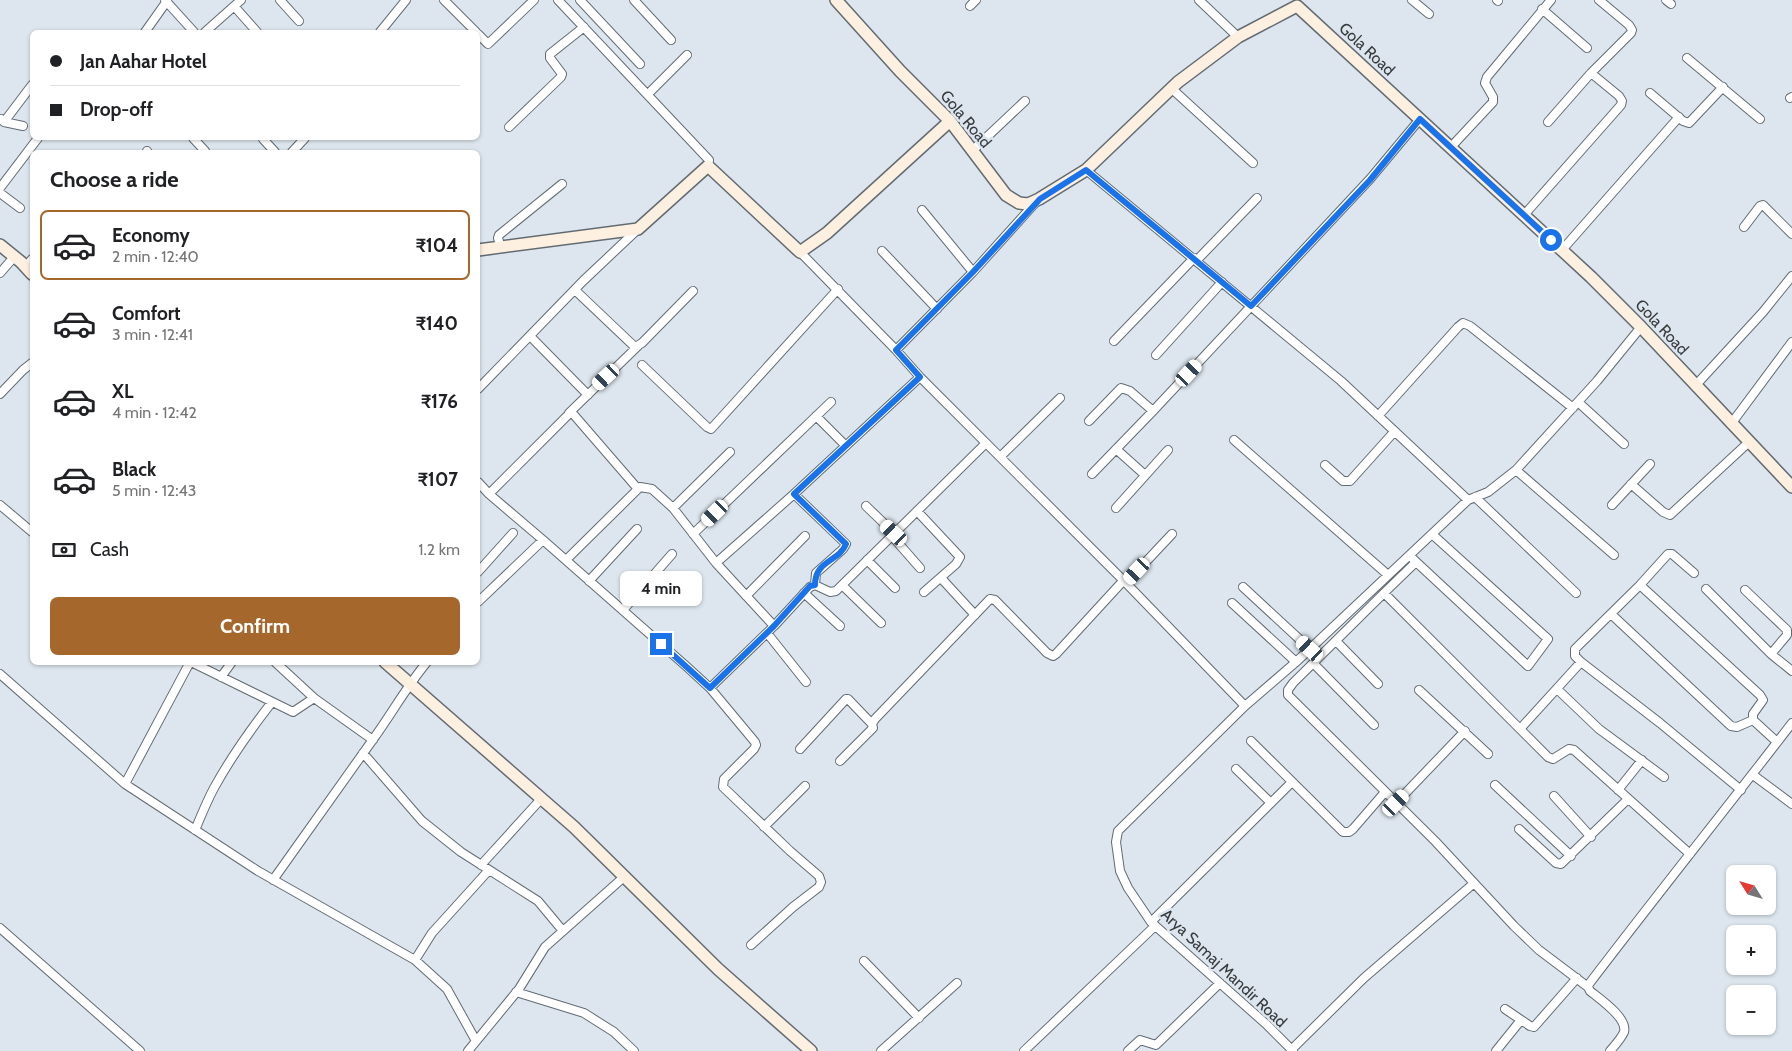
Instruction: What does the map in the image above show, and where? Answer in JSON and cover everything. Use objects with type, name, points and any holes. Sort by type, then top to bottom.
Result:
[{"type":"street","points":[[207,30],[240,0]]},
{"type":"street","points":[[280,0],[299,20]]},
{"type":"street","points":[[382,30],[406,0]]},
{"type":"street","points":[[444,0],[474,30]]},
{"type":"street","points":[[480,36],[488,44],[534,0]]},
{"type":"street","points":[[480,387],[575,290],[638,229],[708,166],[709,160],[558,0]]},
{"type":"street","points":[[580,0],[640,64]]},
{"type":"street","points":[[634,0],[671,40]]},
{"type":"street","name":"Gola Road","points":[[836,0],[900,71],[950,121],[1012,200],[1028,204],[1040,199],[1086,170],[1171,88],[1238,36],[1296,2],[1524,214],[1641,327],[1792,487]]},
{"type":"street","points":[[1199,0],[1238,36]]},
{"type":"street","points":[[1412,0],[1428,14]]},
{"type":"street","points":[[1451,147],[1493,102],[1494,97],[1485,85],[1486,79],[1551,0]]},
{"type":"street","points":[[1548,122],[1632,30],[1629,25],[1599,0]]},
{"type":"street","points":[[150,30],[166,1],[192,30]]},
{"type":"street","points":[[234,6],[255,30]]},
{"type":"street","points":[[1542,10],[1587,48]]},
{"type":"street","points":[[509,127],[561,77],[562,72],[550,58],[550,54],[584,27]]},
{"type":"street","points":[[648,94],[687,55]]},
{"type":"street","points":[[1687,58],[1760,119]]},
{"type":"street","points":[[1524,214],[1621,105],[1622,100],[1619,96],[1591,73]]},
{"type":"street","points":[[23,126],[2,120],[30,87]]},
{"type":"street","points":[[1650,93],[1688,123],[1692,122],[1722,87]]},
{"type":"street","points":[[1171,88],[1253,163]]},
{"type":"street","points":[[972,151],[1025,101]]},
{"type":"street","points":[[1562,250],[1679,117]]},
{"type":"street","points":[[1092,474],[1370,180],[1420,119]]},
{"type":"street","points":[[800,252],[827,233],[950,121]]},
{"type":"street","points":[[0,188],[36,140]]},
{"type":"street","points":[[195,140],[203,150]]},
{"type":"street","points":[[264,140],[272,150]]},
{"type":"street","points":[[294,150],[303,140]]},
{"type":"street","points":[[708,166],[838,289],[920,377],[1245,706],[1296,662],[1472,499],[1488,492],[1516,470],[1575,405],[1641,327]]},
{"type":"street","points":[[1086,170],[1341,381],[1394,432],[1576,593]]},
{"type":"street","points":[[501,248],[498,239],[499,235],[562,184]]},
{"type":"street","points":[[0,193],[20,208]]},
{"type":"street","points":[[1114,341],[1256,198]]},
{"type":"street","points":[[896,350],[973,272],[1040,199]]},
{"type":"street","points":[[1744,227],[1760,206],[1764,205],[1792,234]]},
{"type":"street","points":[[922,210],[973,272]]},
{"type":"street","points":[[480,250],[638,229]]},
{"type":"street","points":[[0,245],[30,266]]},
{"type":"street","points":[[882,251],[937,309]]},
{"type":"street","points":[[0,273],[14,256]]},
{"type":"street","points":[[1695,386],[1763,312],[1792,276]]},
{"type":"street","points":[[1156,355],[1222,282]]},
{"type":"street","points":[[642,365],[711,429],[838,289]]},
{"type":"street","points":[[575,290],[633,345],[638,346]]},
{"type":"street","points":[[489,494],[693,291]]},
{"type":"street","points":[[1378,416],[1463,323],[1470,326],[1624,444]]},
{"type":"street","points":[[530,336],[588,395]]},
{"type":"street","points":[[1731,424],[1792,342]]},
{"type":"street","points":[[0,394],[30,365]]},
{"type":"street","points":[[716,563],[794,494],[920,377]]},
{"type":"street","points":[[1089,421],[1121,388],[1130,391],[1153,411]]},
{"type":"street","points":[[1000,457],[1060,398]]},
{"type":"street","points":[[693,534],[831,402]]},
{"type":"street","points":[[569,413],[574,415],[638,489]]},
{"type":"street","points":[[816,416],[846,446]]},
{"type":"street","points":[[1324,465],[1345,482],[1350,481],[1394,432]]},
{"type":"street","points":[[1234,440],[1388,575]]},
{"type":"street","points":[[710,688],[774,626],[810,586],[815,585],[832,593],[842,585],[986,442]]},
{"type":"street","points":[[1631,484],[1663,512],[1670,515],[1749,442]]},
{"type":"street","points":[[1116,449],[1146,475]]},
{"type":"street","points":[[1116,508],[1168,450]]},
{"type":"street","points":[[673,508],[730,452]]},
{"type":"street","points":[[1612,505],[1650,464]]},
{"type":"street","points":[[1516,470],[1614,555]]},
{"type":"street","points":[[480,484],[710,688],[756,744],[754,749],[724,779],[723,787],[764,827],[820,876],[822,882],[819,887],[782,916],[751,945]]},
{"type":"street","points":[[566,560],[640,487],[652,489],[673,508],[716,563],[774,626]]},
{"type":"street","points":[[794,494],[846,544],[843,549],[818,570],[815,576],[815,585]]},
{"type":"street","points":[[0,505],[30,530]]},
{"type":"street","points":[[866,506],[920,568]]},
{"type":"street","points":[[917,511],[960,557],[958,562],[924,592]]},
{"type":"street","points":[[590,581],[637,529]]},
{"type":"street","points":[[480,570],[513,533]]},
{"type":"street","points":[[840,761],[873,728],[872,724],[875,718],[989,600],[994,599],[1047,653],[1053,656],[1172,534]]},
{"type":"street","points":[[1410,555],[1528,666],[1548,639],[1433,535]]},
{"type":"street","points":[[746,596],[805,536]]},
{"type":"street","points":[[480,600],[543,540]]},
{"type":"street","points":[[623,610],[672,554]]},
{"type":"street","points":[[1694,573],[1672,554],[1668,554],[1640,585],[1575,649],[1575,656],[1741,790]]},
{"type":"street","points":[[868,560],[895,588]]},
{"type":"street","points":[[1416,562],[1290,687],[1288,696],[1430,836],[1473,884],[1528,940],[1588,987],[1590,991],[1616,1013],[1623,1022],[1624,1032],[1610,1051]]},
{"type":"street","points":[[941,578],[975,615]]},
{"type":"street","points":[[842,585],[881,623]]},
{"type":"street","points":[[1640,585],[1760,695],[1763,700],[1753,714],[1753,720],[1777,742]]},
{"type":"street","points":[[1242,587],[1310,649]]},
{"type":"street","points":[[1706,589],[1771,654],[1792,672]]},
{"type":"street","points":[[1745,590],[1787,630],[1787,635],[1771,654]]},
{"type":"street","points":[[804,593],[840,626]]},
{"type":"street","points":[[1384,593],[1551,759],[1569,748],[1572,749],[1690,854]]},
{"type":"street","points":[[1232,603],[1296,662]]},
{"type":"street","points":[[1611,614],[1728,724],[1737,727],[1753,720]]},
{"type":"street","points":[[767,633],[806,682]]},
{"type":"street","points":[[1336,640],[1378,684]]},
{"type":"street","points":[[1520,729],[1581,662]]},
{"type":"street","points":[[1313,663],[1374,725]]},
{"type":"street","points":[[125,784],[188,665]]},
{"type":"street","points":[[196,665],[294,712],[314,698]]},
{"type":"street","points":[[221,677],[230,665]]},
{"type":"street","points":[[278,665],[314,698],[372,740]]},
{"type":"street","points":[[388,665],[574,827],[718,969],[811,1051]]},
{"type":"street","points":[[273,880],[404,694],[408,684],[424,665]]},
{"type":"street","points":[[0,674],[125,784],[273,880],[415,960],[448,989],[476,1041]]},
{"type":"street","points":[[1557,689],[1599,729],[1664,777]]},
{"type":"street","points":[[1419,690],[1488,754]]},
{"type":"street","points":[[800,749],[846,699],[872,724]]},
{"type":"street","points":[[195,830],[214,789],[230,761],[272,702]]},
{"type":"street","name":"Arya Samaj Mandir Road","points":[[1245,706],[1126,822],[1117,835],[1116,849],[1120,871],[1128,888],[1153,924],[1292,1050]]},
{"type":"street","points":[[1588,987],[1648,906],[1753,775],[1792,723]]},
{"type":"street","points":[[1396,803],[1465,731]]},
{"type":"street","points":[[1251,741],[1340,830],[1346,833],[1353,829],[1385,792]]},
{"type":"street","points":[[363,753],[422,821],[461,852],[538,901],[563,931]]},
{"type":"street","points":[[1618,790],[1642,760]]},
{"type":"street","points":[[1236,769],[1271,803]]},
{"type":"street","points":[[1753,775],[1792,804]]},
{"type":"street","points":[[1024,1051],[1153,924],[1292,782]]},
{"type":"street","points":[[1495,785],[1570,856]]},
{"type":"street","points":[[764,827],[805,786]]},
{"type":"street","points":[[1554,796],[1591,837]]},
{"type":"street","points":[[481,865],[541,799]]},
{"type":"street","points":[[1519,829],[1557,864],[1561,864],[1591,837],[1628,799]]},
{"type":"street","points":[[415,960],[432,933],[489,870]]},
{"type":"street","points":[[468,1051],[516,992],[545,947],[625,876]]},
{"type":"street","points":[[1292,1050],[1364,978],[1473,884]]},
{"type":"street","points":[[0,928],[140,1051]]},
{"type":"street","points":[[864,961],[919,1018]]},
{"type":"street","points":[[1506,1009],[1534,1027],[1577,978]]},
{"type":"street","points":[[881,1051],[957,983]]},
{"type":"street","points":[[1128,1051],[1140,1040],[1156,1045],[1220,983]]},
{"type":"street","points":[[516,992],[584,1013],[614,1032],[634,1051]]},
{"type":"street","points":[[1496,1051],[1522,1020]]},
{"type":"route","points":[[661,644],[710,688],[774,626],[810,586],[815,585],[816,572],[843,549],[846,544],[794,494],[920,377],[896,350],[973,272],[1040,199],[1086,170],[1251,306],[1370,180],[1420,119],[1551,240]]}]
